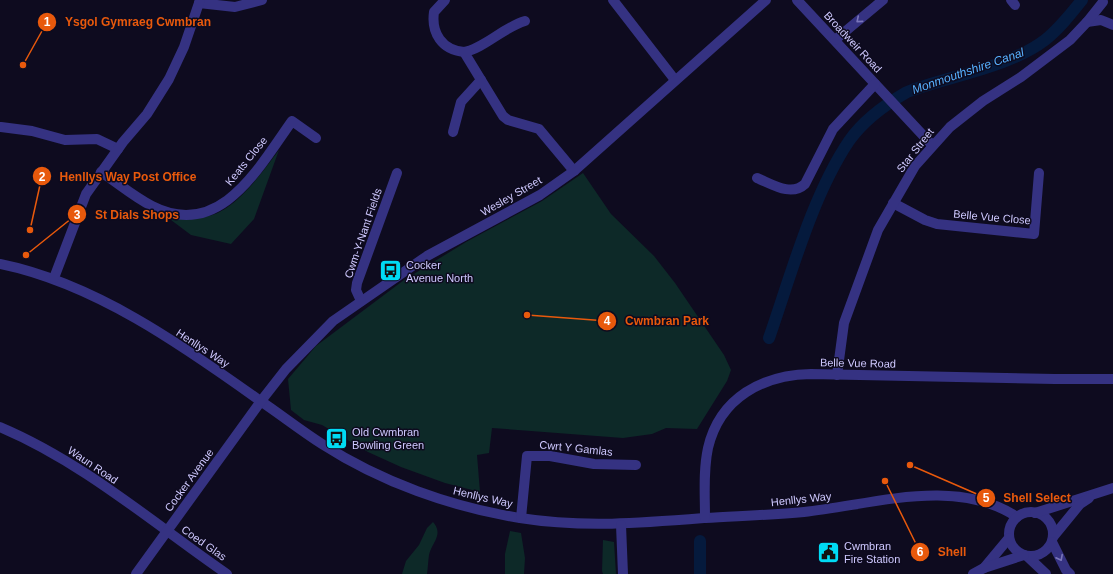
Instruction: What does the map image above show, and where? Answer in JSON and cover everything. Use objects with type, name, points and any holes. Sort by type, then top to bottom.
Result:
[{"type":"street","points":[[54,278],[86,194],[100,172],[147,114],[169,79],[184,47],[200,2],[235,7],[262,0]]},
{"type":"street","points":[[444,0],[434,12],[435,32],[440,42],[455,51],[464,52],[473,50],[514,24],[525,21]]},
{"type":"street","points":[[613,0],[675,80]]},
{"type":"street","name":"Wesley Street","points":[[261,400],[286,369],[333,322],[427,256],[540,195],[574,171],[766,0]]},
{"type":"street","name":"Broadweir Road","points":[[797,0],[932,145]]},
{"type":"street","points":[[835,40],[883,0]]},
{"type":"street","name":"Star Street","points":[[836,375],[844,323],[878,230],[915,166],[932,145],[961,118],[983,101],[1021,77],[1070,40],[1103,2]]},
{"type":"street","points":[[1087,22],[1101,20],[1113,25]]},
{"type":"street","points":[[464,52],[503,116],[508,120],[539,129],[574,171]]},
{"type":"street","points":[[452,132],[461,102],[481,80]]},
{"type":"street","name":"Broadweir Road","points":[[757,178],[784,189],[796,190],[801,187],[833,129],[875,84]]},
{"type":"street","name":"Keats Close","points":[[100,172],[152,207],[168,213],[185,215],[204,214],[218,208],[245,185],[292,121],[316,138]]},
{"type":"street","points":[[1,127],[32,131],[59,139],[76,141],[97,139],[118,149]]},
{"type":"street","name":"Cwm-Y-Nant Fields","points":[[361,301],[356,290],[357,283],[397,173]]},
{"type":"street","name":"Belle Vue Close","points":[[893,203],[925,220],[937,224],[1034,234],[1039,173]]},
{"type":"street","name":"Henllys Way","points":[[0,264],[28,269],[92,294],[132,316],[261,400],[324,446],[402,485],[457,504],[521,518],[585,524],[621,525],[804,512],[924,496],[960,496],[1005,510],[1017,517]]},
{"type":"street","name":"Belle Vue Road","points":[[705,518],[708,450],[716,426],[735,400],[754,387],[782,376],[797,374],[1113,379]]},
{"type":"street","name":"Cocker Avenue","points":[[136,574],[261,400]]},
{"type":"street","name":"Waun Road","points":[[0,427],[55,454],[91,477],[167,532]]},
{"type":"street","name":"Cwrt Y Gamlas","points":[[521,518],[527,456],[550,456],[594,464],[636,465]]},
{"type":"street","points":[[1035,513],[1113,488]]},
{"type":"street","points":[[973,574],[984,568],[1025,556],[1039,555],[1049,547],[1052,539],[1080,504],[1094,494]]},
{"type":"street","points":[[1046,574],[1025,556],[1014,549],[1009,538],[1009,530],[1017,517],[1029,512],[1035,513],[1047,519],[1051,524],[1052,539],[1066,570],[1070,574]]},
{"type":"street","points":[[621,525],[623,574]]},
{"type":"street","name":"Coed Glas","points":[[167,532],[227,574]]},
{"type":"street","points":[[984,568],[1009,538]]},
{"type":"green space","points":[[279,150],[254,219],[231,244],[191,235],[167,217],[168,213],[202,217],[214,215],[225,209],[246,191]]},
{"type":"green space","points":[[583,173],[611,214],[654,256],[675,283],[724,355],[731,370],[727,381],[697,429],[666,428],[652,434],[623,438],[492,428],[489,453],[477,455],[480,492],[445,483],[401,467],[368,452],[322,425],[304,420],[291,410],[288,379],[316,346],[404,280],[466,242],[542,201]]},
{"type":"green space","points":[[433,522],[436,527],[437,535],[430,550],[427,574],[402,574],[406,561],[419,545],[427,528]]},
{"type":"green space","points":[[510,531],[521,533],[525,558],[524,574],[505,574],[505,554]]},
{"type":"green space","points":[[603,540],[614,542],[616,574],[603,574]]},
{"type":"waterway","name":"Monmouthshire Canal","points":[[769,338],[803,236],[813,211],[836,163],[849,141],[861,127],[883,108],[907,92],[997,64],[1031,49],[1055,31],[1082,0]]},
{"type":"waterway","name":"Monmouthshire Canal","points":[[700,541],[700,574]]},
{"type":"place","name":"Ysgol Gymraeg Cwmbran","points":[[23,65]]},
{"type":"place","name":"Henllys Way Post Office","points":[[30,230]]},
{"type":"place","name":"St Dials Shops","points":[[26,255]]},
{"type":"place","name":"Cocker Avenue North","points":[[391,271]]},
{"type":"place","name":"Cwmbran Park","points":[[527,315]]},
{"type":"place","name":"Old Cwmbran Bowling Green","points":[[336,438]]},
{"type":"place","name":"Shell Select","points":[[910,465]]},
{"type":"place","name":"Shell","points":[[885,481]]},
{"type":"place","name":"Cwmbran Fire Station","points":[[828,552]]}]
